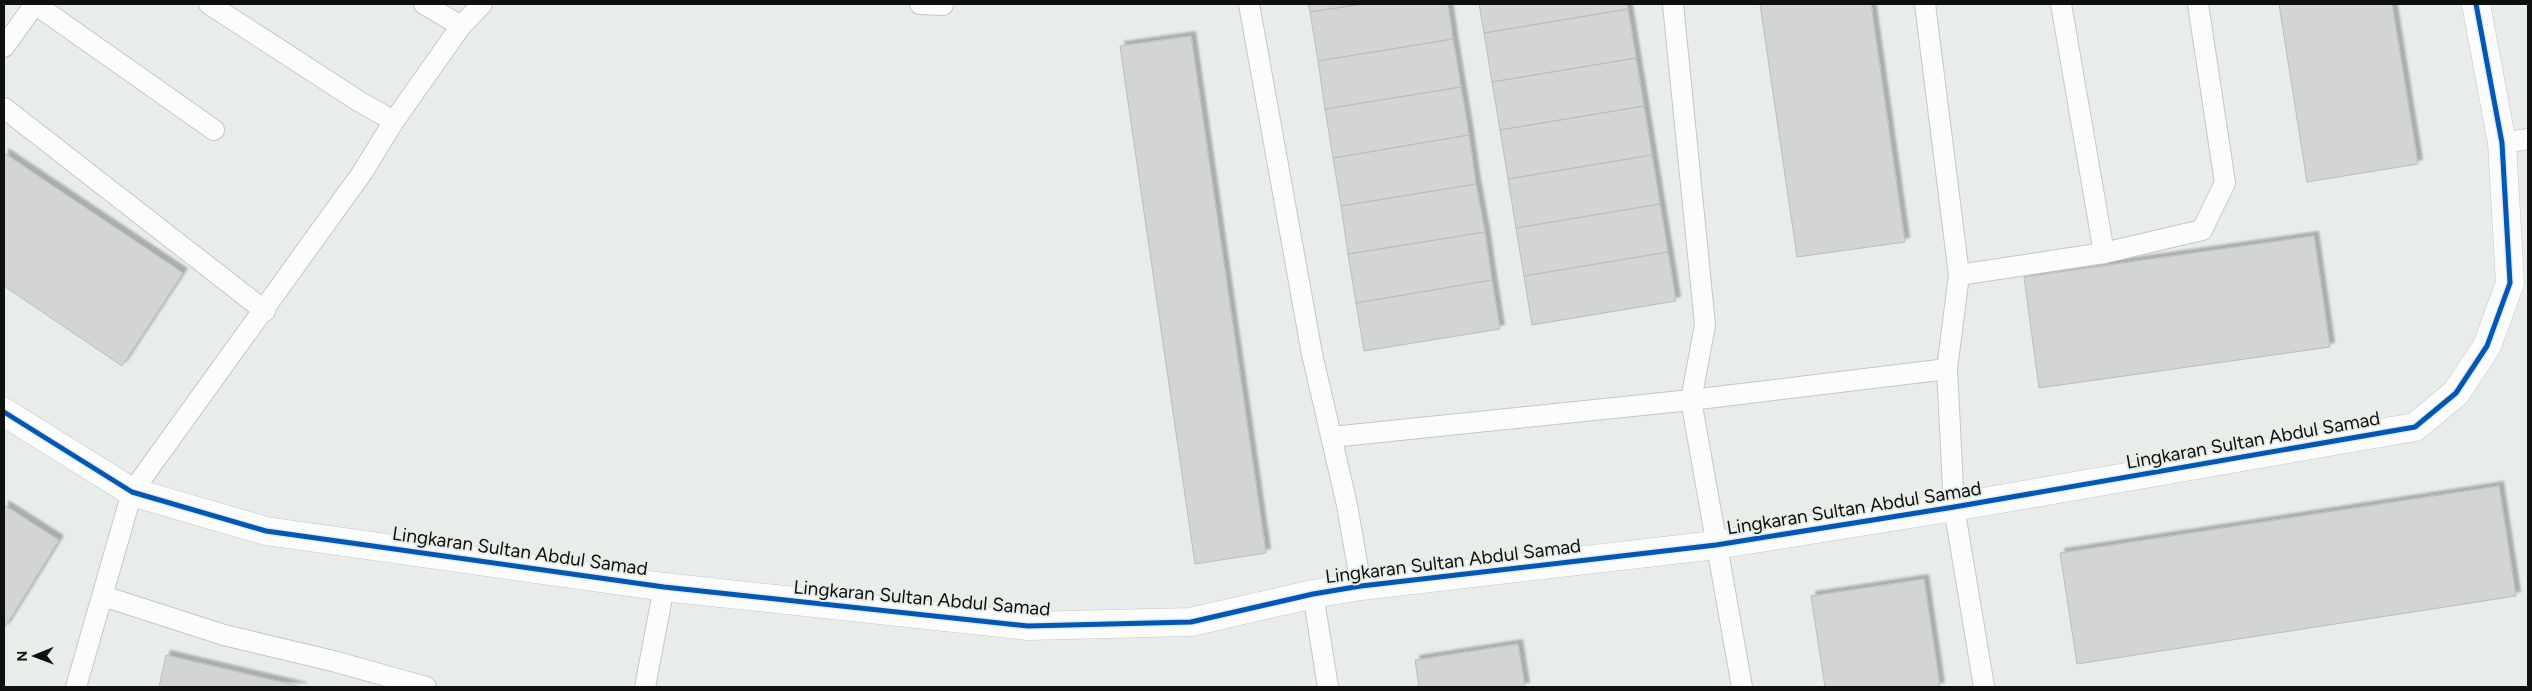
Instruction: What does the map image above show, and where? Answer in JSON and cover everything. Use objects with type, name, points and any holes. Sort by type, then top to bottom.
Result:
[{"type":"street","name":"Lingkaran Sultan Abdul Samad","points":[[4,412],[132,492],[266,530],[664,586],[1028,626],[1191,622],[1313,594],[1361,586],[1716,545],[1954,507],[2415,427],[2456,393],[2488,346],[2510,283],[2502,143],[2476,4]]},
{"type":"lane","points":[[4,47],[35,4],[214,130]]},
{"type":"lane","points":[[209,4],[360,102],[394,121]]},
{"type":"lane","points":[[424,4],[461,26]]},
{"type":"lane","points":[[76,687],[132,492],[265,311],[362,173],[394,121],[461,26],[482,4]]},
{"type":"lane","points":[[920,4],[942,5]]},
{"type":"lane","points":[[1249,4],[1310,344],[1348,505],[1361,586]]},
{"type":"lane","points":[[1672,4],[1705,325],[1691,400],[1742,687]]},
{"type":"lane","points":[[1925,4],[1960,275],[1947,369],[1954,507],[1984,687]]},
{"type":"lane","points":[[2061,4],[2104,254]]},
{"type":"lane","points":[[1960,275],[2104,254],[2202,230],[2225,183],[2198,4]]},
{"type":"lane","points":[[4,108],[265,311]]},
{"type":"lane","points":[[2502,143],[2528,139]]},
{"type":"lane","points":[[1332,437],[1691,400],[1947,369]]},
{"type":"lane","points":[[645,687],[664,586]]},
{"type":"lane","points":[[1313,594],[1328,687]]},
{"type":"lane","points":[[103,596],[224,635],[333,661],[426,687]]},
{"type":"building","points":[[1308,4],[1363,4],[1310,12]]},
{"type":"building","points":[[1363,4],[1448,4],[1453,39],[1318,61],[1310,12]]},
{"type":"building","points":[[1479,4],[1627,4],[1628,9],[1484,33]]},
{"type":"building","points":[[1760,4],[1871,4],[1905,242],[1797,257]]},
{"type":"building","points":[[2279,4],[2392,4],[2418,164],[2307,182]]},
{"type":"building","points":[[1628,9],[1636,58],[1492,82],[1484,33]]},
{"type":"building","points":[[1191,36],[1266,553],[1195,564],[1120,46]]},
{"type":"building","points":[[1453,39],[1461,87],[1325,109],[1318,61]]},
{"type":"building","points":[[1636,58],[1644,106],[1500,130],[1492,82]]},
{"type":"building","points":[[1461,87],[1469,135],[1333,158],[1325,109]]},
{"type":"building","points":[[1644,106],[1652,155],[1508,179],[1500,130]]},
{"type":"building","points":[[1469,135],[1476,184],[1341,206],[1333,158]]},
{"type":"building","points":[[4,153],[183,273],[122,366],[4,286]]},
{"type":"building","points":[[1652,155],[1660,204],[1516,228],[1508,179]]},
{"type":"building","points":[[1476,184],[1485,232],[1348,254],[1341,206]]},
{"type":"building","points":[[1660,204],[1668,252],[1524,276],[1516,228]]},
{"type":"building","points":[[1485,232],[1492,280],[1356,303],[1348,254]]},
{"type":"building","points":[[2314,236],[2330,347],[2039,388],[2024,277]]},
{"type":"building","points":[[1668,252],[1676,301],[1532,325],[1524,276]]},
{"type":"building","points":[[1492,280],[1500,329],[1364,351],[1356,303]]},
{"type":"building","points":[[2499,486],[2516,596],[2077,664],[2060,553]]},
{"type":"building","points":[[4,505],[59,540],[4,629]]},
{"type":"building","points":[[1924,579],[1940,687],[1825,687],[1811,596]]},
{"type":"building","points":[[1518,644],[1525,687],[1419,687],[1415,660]]},
{"type":"building","points":[[166,655],[302,687],[159,687]]},
{"type":"cycle path","points":[[4,412],[132,492],[266,531],[664,587],[1028,626],[1191,622],[1313,594],[1361,586],[1716,545],[1954,507],[2415,427],[2456,393],[2487,346],[2510,283],[2502,143],[2476,4]]}]
